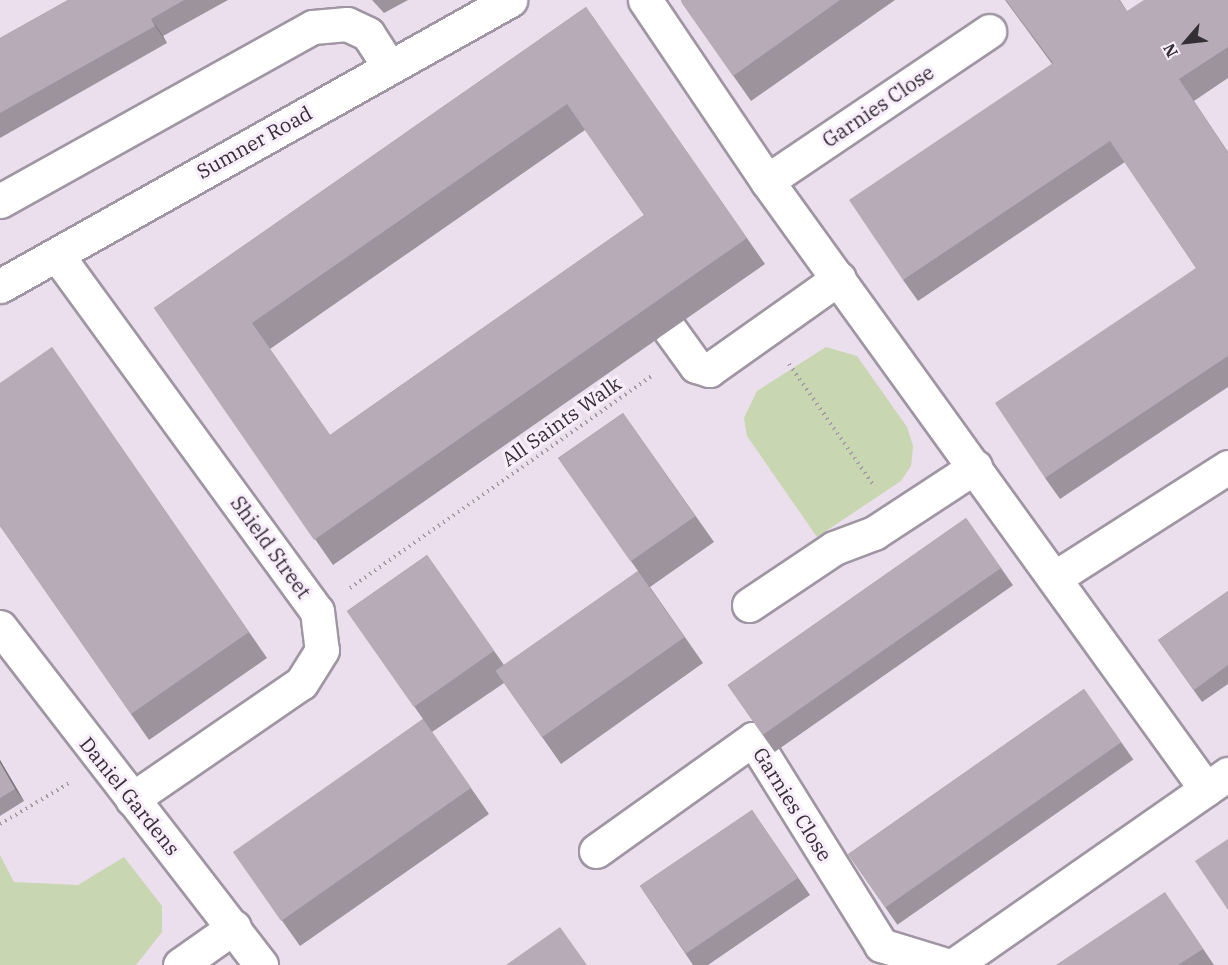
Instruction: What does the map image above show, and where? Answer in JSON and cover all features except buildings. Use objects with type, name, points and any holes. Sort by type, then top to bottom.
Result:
[{"type":"street","name":"Sumner Road","points":[[0,286],[510,0]]},
{"type":"street","points":[[645,0],[767,182],[975,467],[1056,577],[1217,782],[954,965]]},
{"type":"street","points":[[0,201],[313,27],[346,24],[369,34],[389,66]]},
{"type":"street","name":"Garnies Close","points":[[767,182],[989,31]]},
{"type":"street","name":"Shield Street","points":[[57,255],[317,611],[322,650],[301,683],[132,799]]},
{"type":"street","points":[[678,341],[696,366],[709,370],[839,278]]},
{"type":"street","points":[[749,605],[834,548],[896,519],[975,467]]},
{"type":"street","points":[[1056,577],[1228,467]]},
{"type":"street","name":"Daniel Gardens","points":[[4,640],[234,927],[261,965]]},
{"type":"street","name":"Garnies Close","points":[[596,851],[753,739],[881,945],[946,965]]},
{"type":"street","points":[[180,965],[234,927]]},
{"type":"path","points":[[766,330],[896,519]]},
{"type":"path","name":"All Saints Walk","points":[[317,611],[678,341]]},
{"type":"path","points":[[0,824],[103,763]]},
{"type":"green space","points":[[826,347],[857,356],[907,427],[913,446],[911,466],[901,481],[817,537],[747,436],[744,418],[757,391]]},
{"type":"green space","points":[[0,855],[14,882],[78,885],[124,857],[162,906],[162,932],[136,965],[0,965]]}]
